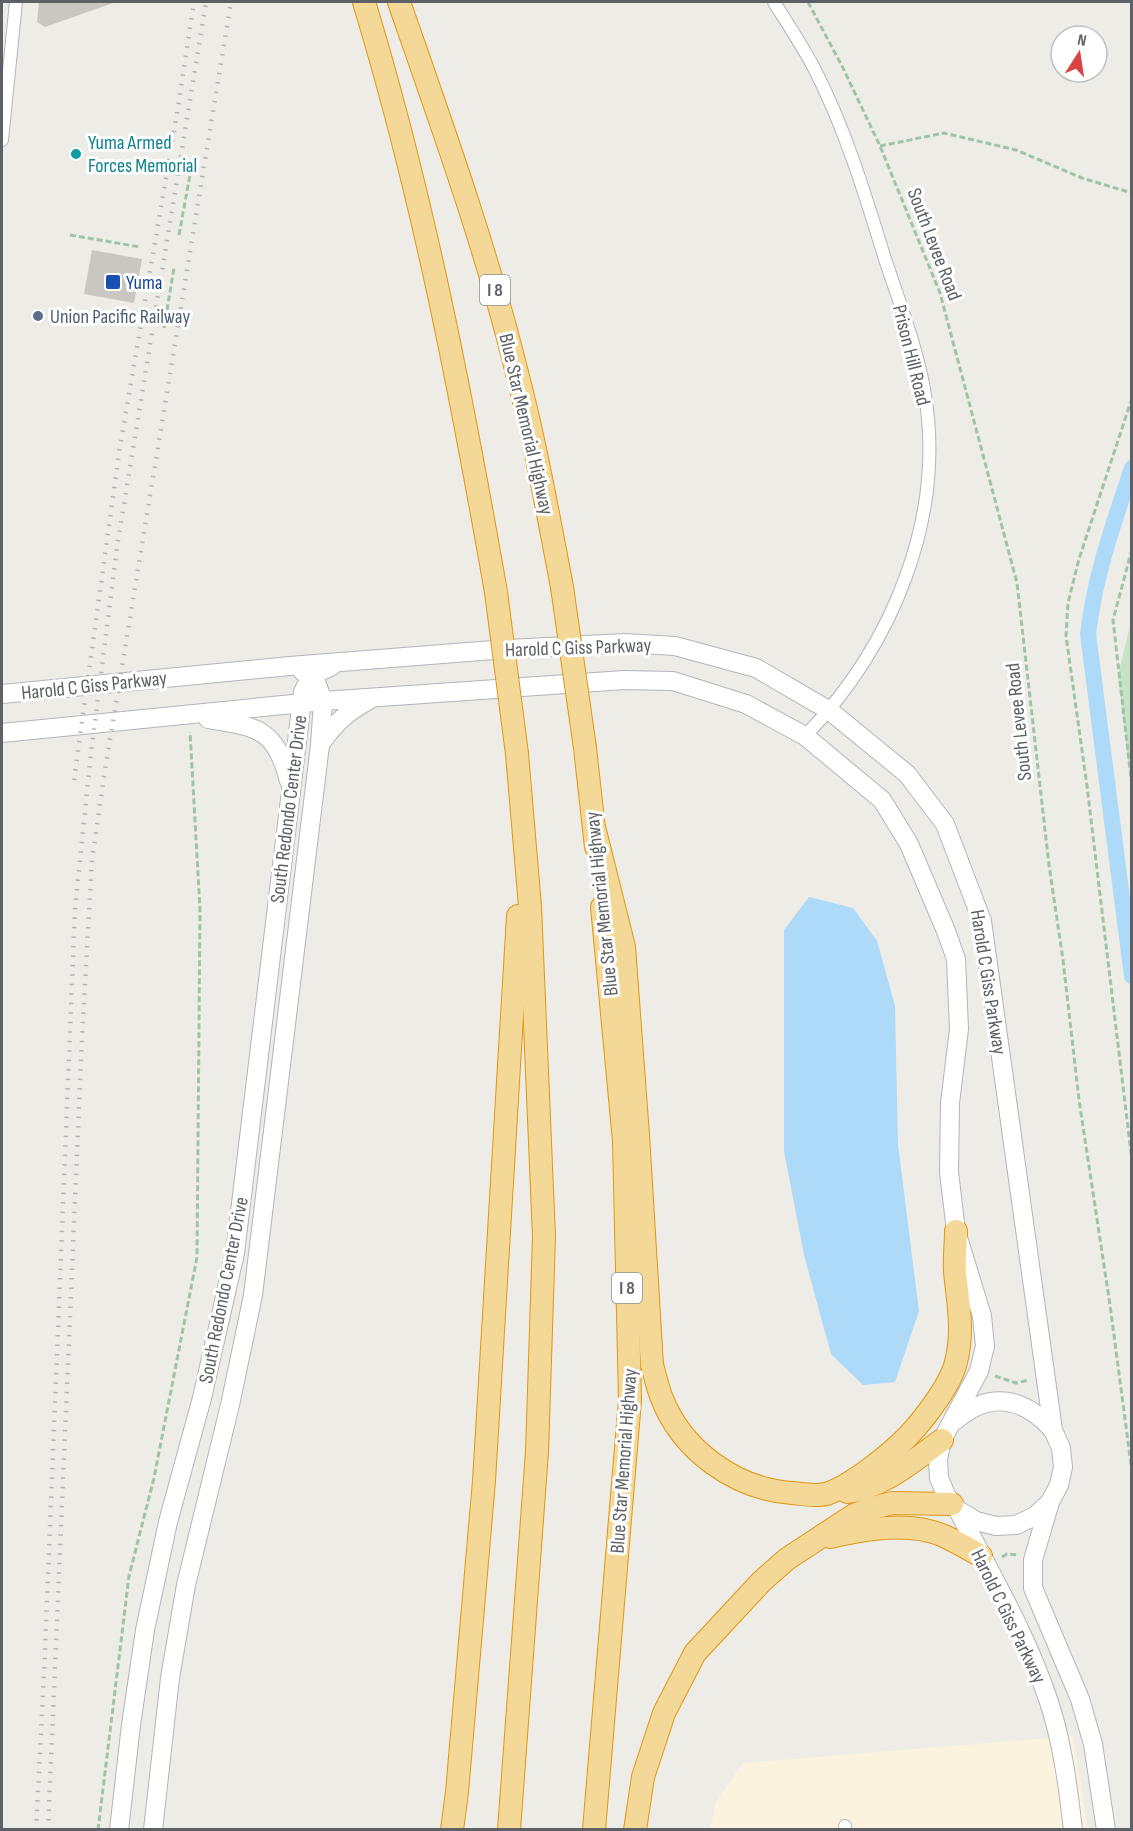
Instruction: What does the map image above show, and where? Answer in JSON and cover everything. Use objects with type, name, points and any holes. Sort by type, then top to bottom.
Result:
[{"type":"highway","points":[[364,2],[388,84],[438,285],[463,404],[496,592],[524,818],[544,1237],[537,1452],[509,1830]]},
{"type":"highway","name":"Blue Star Memorial Highway","points":[[399,2],[465,193],[499,305],[536,450],[562,587],[595,831],[624,1141],[630,1400],[594,1830]]},
{"type":"highway","points":[[452,1830],[484,1481],[524,818]]},
{"type":"highway","points":[[595,831],[624,947],[652,1365],[661,1396],[675,1424],[691,1445],[718,1468],[747,1484],[776,1492],[827,1494],[861,1491],[889,1477],[947,1432]]},
{"type":"highway","points":[[827,1494],[863,1473],[896,1449],[922,1421],[956,1364],[961,1322],[955,1269],[956,1230]]},
{"type":"highway","points":[[635,1830],[644,1777],[664,1713],[695,1653],[762,1581],[787,1560],[854,1515],[882,1505],[908,1503],[955,1507]]},
{"type":"highway","points":[[819,1539],[887,1528],[915,1529],[943,1535],[991,1557]]},
{"type":"highway","points":[[500,1830],[518,1710]]},
{"type":"main road","name":"Harold C Giss Parkway","points":[[2,694],[290,666],[506,649],[625,643],[675,646],[756,668],[830,711],[908,774],[945,824],[982,921],[1053,1430],[1061,1448],[1063,1467],[1033,1560],[1033,1588],[1080,1699],[1093,1744],[1106,1830]]},
{"type":"main road","points":[[290,666],[312,677],[319,671],[343,662]]},
{"type":"main road","name":"South Redondo Center Drive","points":[[119,1830],[145,1630],[168,1522],[202,1398],[235,1252],[303,692],[312,677],[320,689],[323,701],[320,745],[253,1295],[230,1405],[186,1585],[170,1678],[153,1830]]},
{"type":"main road","name":"Harold C Giss Parkway","points":[[2,733],[323,701],[624,680],[673,681],[746,704],[806,736],[882,800],[909,844],[956,959],[959,1029],[950,1103],[949,1172],[956,1230],[982,1316],[984,1346],[979,1371],[947,1432],[938,1459],[939,1478],[955,1507],[991,1557],[1048,1699],[1060,1743],[1073,1830]]},
{"type":"main road","points":[[320,745],[336,722],[350,711],[374,698]]},
{"type":"main road","points":[[179,715],[246,725],[258,731],[273,742],[284,762],[291,789]]},
{"type":"main road","points":[[947,1432],[967,1410],[985,1403],[1005,1401],[1024,1406],[1040,1416],[1053,1430]]},
{"type":"main road","name":"Harold C Giss Parkway","points":[[955,1507],[976,1521],[996,1526],[1016,1524],[1035,1516],[1050,1502]]},
{"type":"street","points":[[2,140],[16,2]]},
{"type":"street","name":"Prison Hill Road","points":[[774,2],[813,67],[837,117],[858,170],[915,354],[924,388],[930,436],[931,464],[926,502],[916,545],[898,599],[875,642],[830,711],[806,736]]},
{"type":"path","name":"South Levee Road","points":[[808,2],[880,146],[940,293],[1017,583],[1049,865],[1063,960],[1079,1100],[1110,1305],[1131,1473]]},
{"type":"path","points":[[880,146],[944,133],[1016,150],[1082,178],[1131,193]]},
{"type":"path","points":[[179,235],[190,175]]},
{"type":"path","points":[[70,235],[140,247]]},
{"type":"path","points":[[164,328],[174,268]]},
{"type":"path","points":[[1131,398],[1079,559],[1068,603],[1066,636],[1087,786],[1131,1161]]},
{"type":"path","points":[[1131,549],[1113,620],[1131,787]]},
{"type":"path","points":[[98,1830],[129,1576],[154,1478],[197,1257],[200,909],[190,732]]},
{"type":"path","points":[[993,1376],[1016,1383],[1035,1379]]},
{"type":"path","points":[[991,1557],[1007,1554],[1021,1555]]},
{"type":"shaded area","points":[[1073,1736],[1088,1829],[710,1830],[716,1802],[743,1763]]},
{"type":"green space","points":[[1132,623],[1131,785],[1118,675]]},
{"type":"water","points":[[809,897],[853,908],[877,941],[895,1006],[898,1145],[919,1311],[895,1382],[863,1385],[831,1354],[804,1255],[784,1151],[784,930]]},
{"type":"building","points":[[39,2],[113,3],[45,27],[37,22]]},
{"type":"building","name":"Yuma","points":[[92,250],[142,259],[134,303],[84,294]]},
{"type":"waterway","points":[[1132,468],[1100,571],[1088,634],[1132,976]]},
{"type":"railway","points":[[74,780],[119,453],[194,2]]},
{"type":"railway","points":[[36,1830],[75,909],[91,753],[117,547],[206,2]]},
{"type":"railway","points":[[48,1830],[82,1037],[92,860],[231,2]]},
{"type":"place","name":"Yuma Armed Forces Memorial","points":[[76,154]]},
{"type":"place","name":"Yuma","points":[[113,282]]},
{"type":"place","name":"Union Pacific Railway","points":[[38,316]]}]
